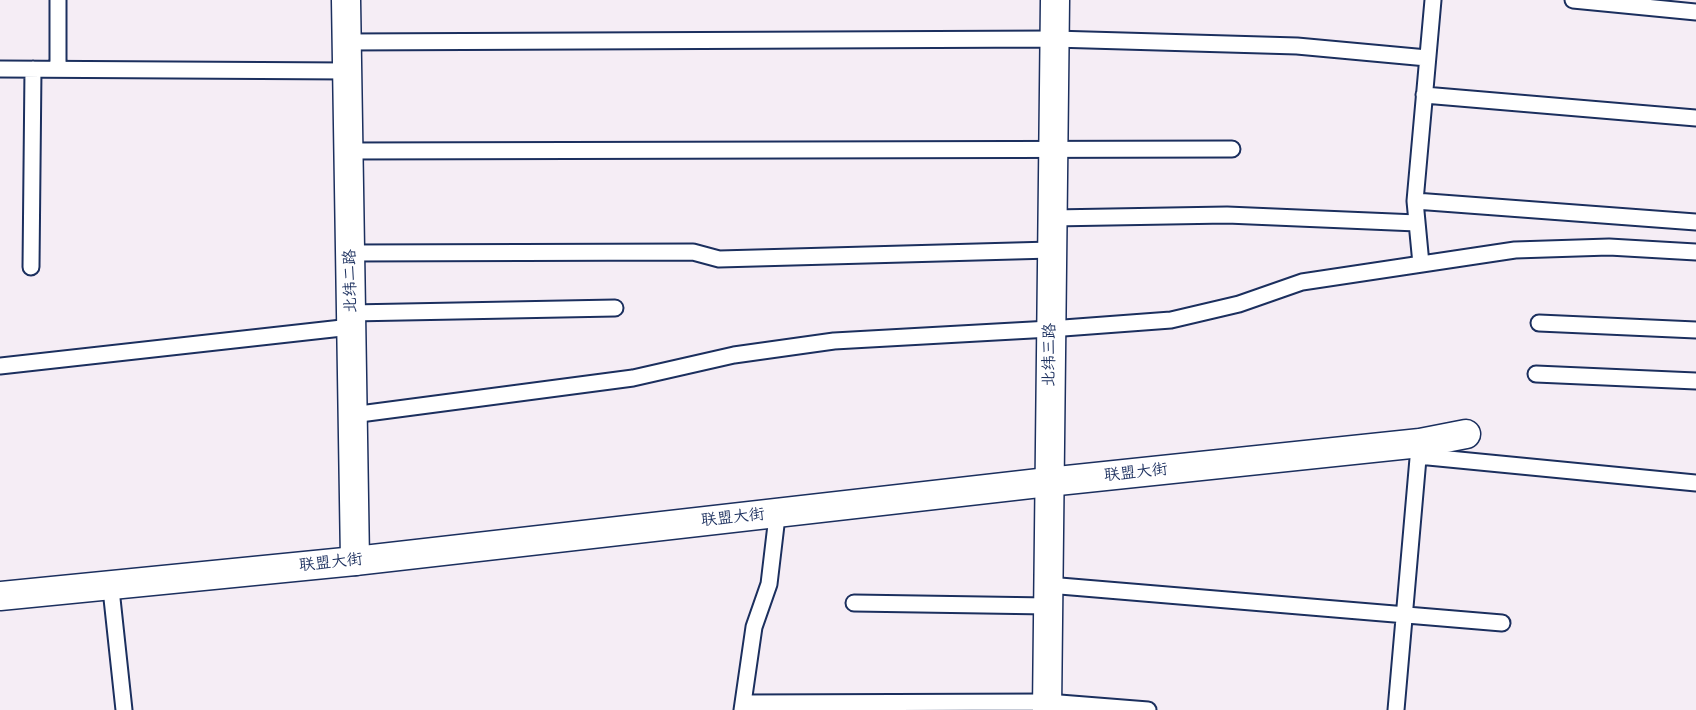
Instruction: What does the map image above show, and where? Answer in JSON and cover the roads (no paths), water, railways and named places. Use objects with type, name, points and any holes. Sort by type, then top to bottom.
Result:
[{"type":"main road","name":"北纬二路","points":[[346,0],[355,555]]},
{"type":"main road","name":"北纬三路","points":[[1047,706],[1048,477],[1055,0]]},
{"type":"main road","name":"联盟大街","points":[[0,596],[110,580],[355,555],[1048,477],[1419,444],[1466,434]]},
{"type":"main road","points":[[0,585],[110,580]]},
{"type":"lane","points":[[58,0],[58,69]]},
{"type":"lane","points":[[1421,264],[1415,201],[1433,0]]},
{"type":"lane","points":[[1573,0],[1696,12]]},
{"type":"lane","points":[[347,42],[1054,39],[1297,46],[1427,58]]},
{"type":"lane","points":[[0,69],[347,71]]},
{"type":"lane","points":[[31,267],[33,69]]},
{"type":"lane","points":[[1424,95],[1696,118]]},
{"type":"lane","points":[[348,151],[1232,149]]},
{"type":"lane","points":[[1415,201],[1696,222]]},
{"type":"lane","points":[[1052,218],[1227,215],[1417,223]]},
{"type":"lane","points":[[352,415],[634,378],[734,355],[834,341],[1171,320],[1239,304],[1302,282],[1515,250],[1609,247],[1696,252]]},
{"type":"lane","points":[[350,253],[693,252],[719,259],[1051,250]]},
{"type":"lane","points":[[0,366],[351,320],[615,308]]},
{"type":"lane","points":[[1539,323],[1696,330]]},
{"type":"lane","points":[[1536,374],[1696,381]]},
{"type":"lane","points":[[1396,710],[1419,444],[1696,483]]},
{"type":"lane","points":[[778,507],[769,584],[754,628],[743,707],[1047,706],[1148,710]]},
{"type":"lane","points":[[110,580],[124,710]]},
{"type":"lane","points":[[854,603],[1048,595],[1405,615],[1502,623]]}]
